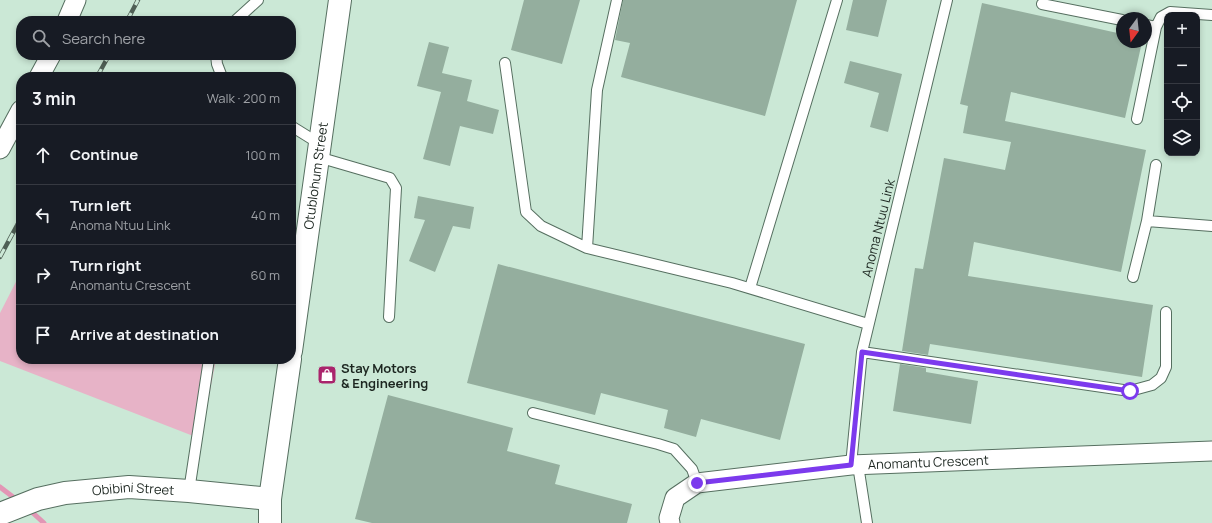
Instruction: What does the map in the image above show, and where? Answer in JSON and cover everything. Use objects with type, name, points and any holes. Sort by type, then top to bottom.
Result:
[{"type":"street","points":[[69,16],[76,0]]},
{"type":"street","name":"Otublohum Street","points":[[296,315],[340,0]]},
{"type":"street","points":[[42,72],[48,60]]},
{"type":"street","points":[[0,149],[16,119]]},
{"type":"street","points":[[270,523],[270,499],[289,364]]},
{"type":"street","name":"Anomantu Crescent","points":[[670,523],[669,518],[675,498],[697,483],[854,465],[1212,451]]},
{"type":"street","name":"Obibini Street","points":[[0,514],[38,499],[66,493],[129,487],[188,490],[270,499]]},
{"type":"lane","points":[[240,16],[258,0]]},
{"type":"lane","points":[[588,248],[597,90],[617,0]]},
{"type":"lane","points":[[750,288],[837,0]]},
{"type":"lane","name":"Anoma Ntuu Link","points":[[867,523],[854,465],[862,352],[947,0]]},
{"type":"lane","points":[[1042,4],[1116,19]]},
{"type":"lane","points":[[1152,25],[1161,17],[1170,12],[1212,15]]},
{"type":"lane","points":[[1137,119],[1148,48]]},
{"type":"lane","points":[[217,60],[220,72]]},
{"type":"lane","points":[[505,63],[526,212],[541,226],[588,248],[750,288],[868,324]]},
{"type":"lane","points":[[296,130],[319,151],[390,178],[396,188],[389,317]]},
{"type":"lane","points":[[1134,277],[1147,221],[1156,165]]},
{"type":"lane","points":[[1147,221],[1212,226]]},
{"type":"lane","points":[[862,352],[1130,391],[1152,385],[1161,378],[1166,367],[1166,312]]},
{"type":"lane","points":[[188,490],[208,364]]},
{"type":"lane","points":[[533,413],[674,449],[692,469],[697,483]]},
{"type":"shaded area","points":[[16,282],[16,364],[215,364],[201,439],[0,361],[0,313]]},
{"type":"building","points":[[524,0],[580,0],[562,64],[511,50]]},
{"type":"building","points":[[623,0],[797,0],[765,116],[621,77],[630,43],[615,40]]},
{"type":"building","points":[[853,0],[887,0],[878,37],[846,30]]},
{"type":"building","points":[[982,3],[1116,33],[1116,48],[1141,48],[1125,118],[1011,92],[1005,121],[1146,150],[1121,272],[974,242],[968,276],[1153,305],[1142,377],[930,344],[928,355],[902,351],[915,268],[923,269],[944,158],[1005,170],[1011,142],[963,133],[968,106],[960,104]]},
{"type":"building","points":[[429,42],[449,47],[442,73],[472,80],[467,101],[499,110],[493,134],[460,126],[450,166],[423,159],[441,92],[417,86]]},
{"type":"building","points":[[850,61],[902,74],[888,132],[870,127],[879,93],[844,83]]},
{"type":"building","points":[[418,196],[474,207],[470,229],[453,226],[435,272],[409,261],[425,220],[414,218]]},
{"type":"building","points":[[498,264],[805,344],[780,440],[701,419],[696,437],[664,428],[668,410],[601,393],[595,415],[467,383]]},
{"type":"building","points":[[900,364],[926,368],[926,372],[978,381],[971,424],[893,411]]},
{"type":"building","points":[[388,395],[513,428],[507,451],[560,465],[555,484],[632,504],[627,523],[372,523],[355,519]]},
{"type":"waterway","points":[[0,487],[17,500]]},
{"type":"waterway","points":[[33,513],[44,523]]},
{"type":"railway","points":[[130,16],[138,0]]},
{"type":"railway","points":[[100,72],[106,60]]},
{"type":"railway","points":[[0,257],[16,227]]},
{"type":"place","name":"Stay Motors & Engineering","points":[[327,375]]},
{"type":"route","points":[[697,483],[851,465],[862,352],[1130,391]]}]
